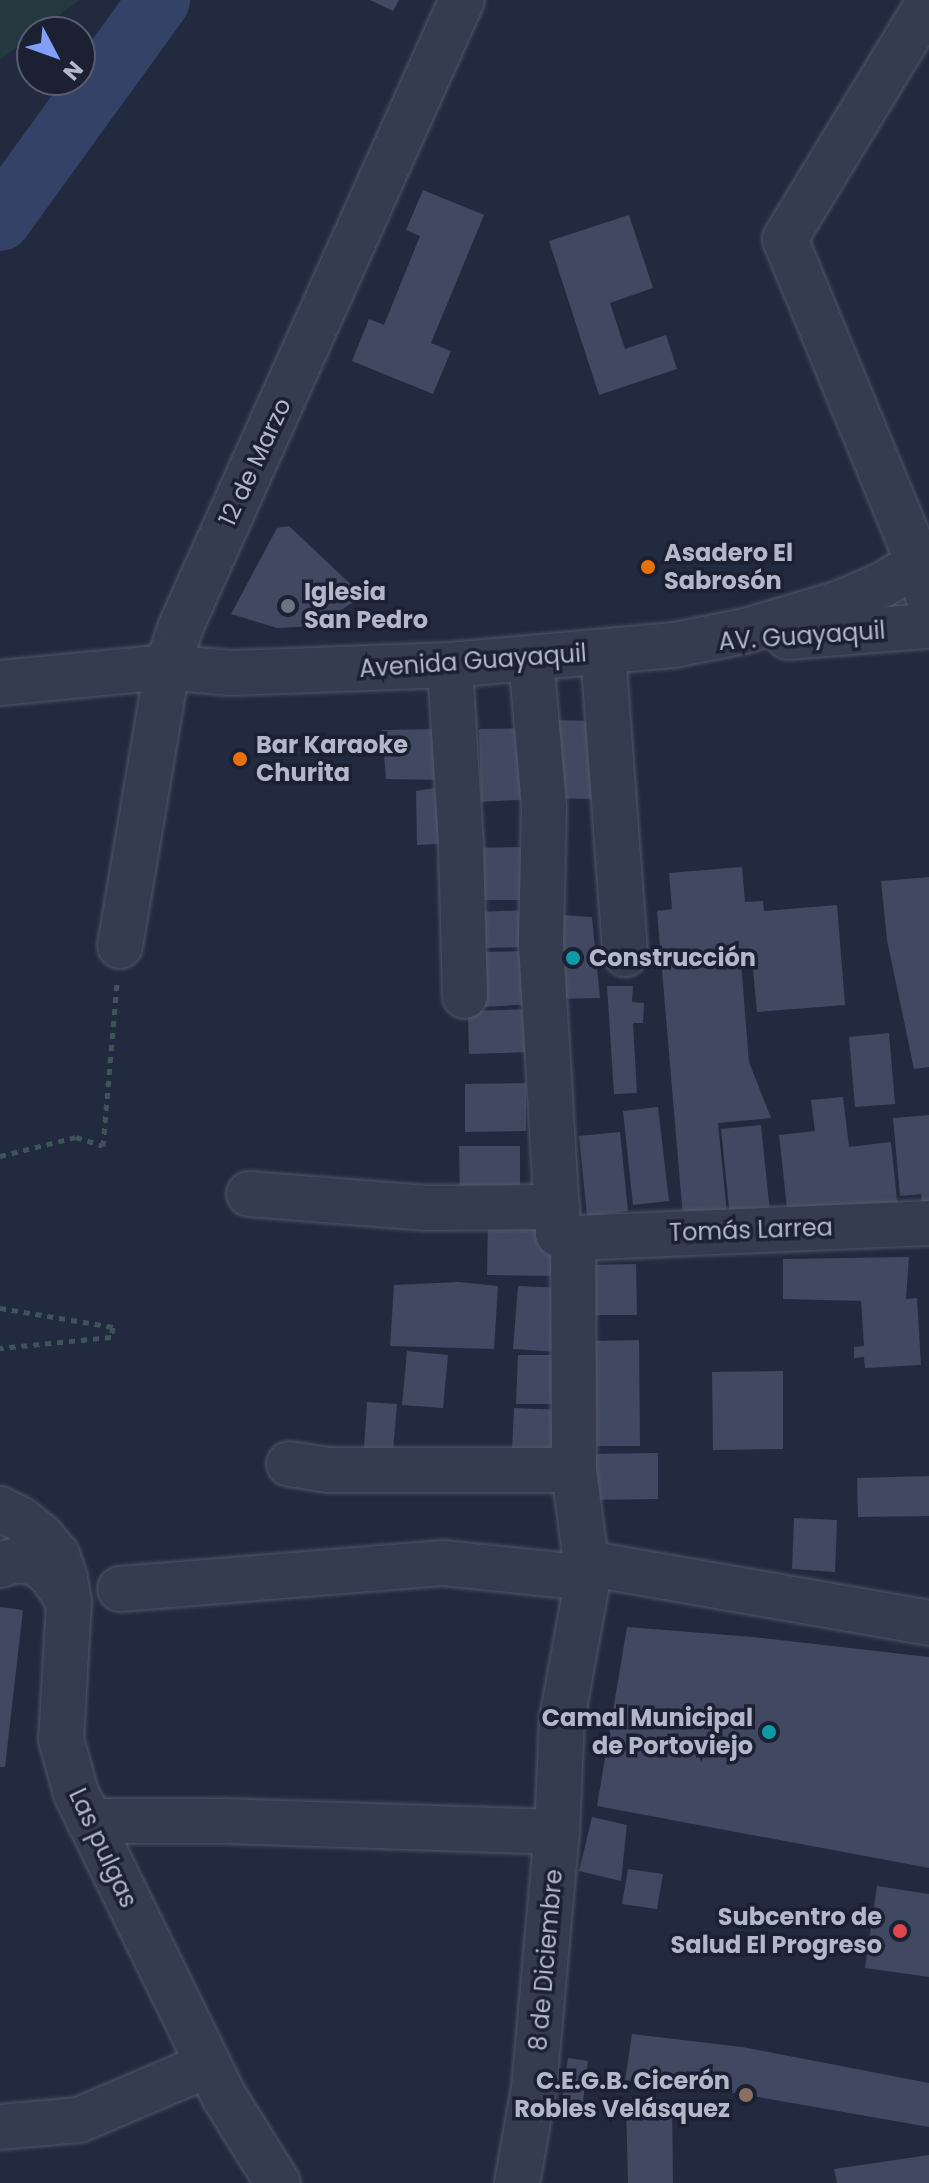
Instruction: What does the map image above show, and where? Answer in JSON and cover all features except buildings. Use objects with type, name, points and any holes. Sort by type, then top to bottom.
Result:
[{"type":"street","name":"12 de Marzo","points":[[120,946],[167,667],[189,606],[462,0]]},
{"type":"street","points":[[926,574],[785,239],[929,2]]},
{"type":"street","name":"Avenida Guayaquil","points":[[0,683],[167,667],[231,673],[450,665],[674,645],[791,619],[926,574]]},
{"type":"street","name":"AV. Guayaquil","points":[[674,645],[929,626]]},
{"type":"street","points":[[603,652],[625,954]]},
{"type":"street","name":"8 de Diciembre","points":[[517,2183],[534,2088],[557,1832],[562,1719],[588,1578],[574,1470],[565,1222],[541,944],[544,808],[531,658]]},
{"type":"street","points":[[450,665],[461,845],[465,996]]},
{"type":"street","name":"Tomás Larrea","points":[[249,1194],[565,1222],[929,1223]]},
{"type":"street","points":[[289,1464],[329,1470],[574,1470]]},
{"type":"street","name":"Las pulgas","points":[[0,1509],[20,1519],[57,1555],[65,1578],[69,1602],[61,1739],[66,1766],[89,1821],[208,2065],[245,2133],[278,2183]]},
{"type":"street","points":[[0,1565],[16,1560],[37,1563],[52,1576],[69,1602]]},
{"type":"street","points":[[120,1589],[443,1563],[588,1578],[597,1565],[929,1623]]},
{"type":"street","points":[[89,1821],[223,1821],[557,1832]]},
{"type":"street","points":[[0,2127],[79,2120],[208,2065]]},
{"type":"path","points":[[0,1156],[76,1137],[103,1146],[120,946]]},
{"type":"path","points":[[0,1308],[113,1327],[111,1337],[0,1348]]},
{"type":"shaded area","points":[[0,0],[79,0],[58,16],[16,16],[16,48],[0,60]]},
{"type":"waterway","points":[[0,220],[159,0]]},
{"type":"place","name":"Asadero El Sabrosón","points":[[648,567]]},
{"type":"place","name":"Iglesia San Pedro","points":[[288,606]]},
{"type":"place","name":"Bar Karaoke Churita","points":[[240,759]]},
{"type":"place","name":"Construcción","points":[[573,958]]},
{"type":"place","name":"Camal Municipal de Portoviejo","points":[[769,1732]]},
{"type":"place","name":"Subcentro de Salud El Progreso","points":[[900,1931]]},
{"type":"place","name":"C.E.G.B. Cicerón Robles Velásquez","points":[[746,2095]]}]
